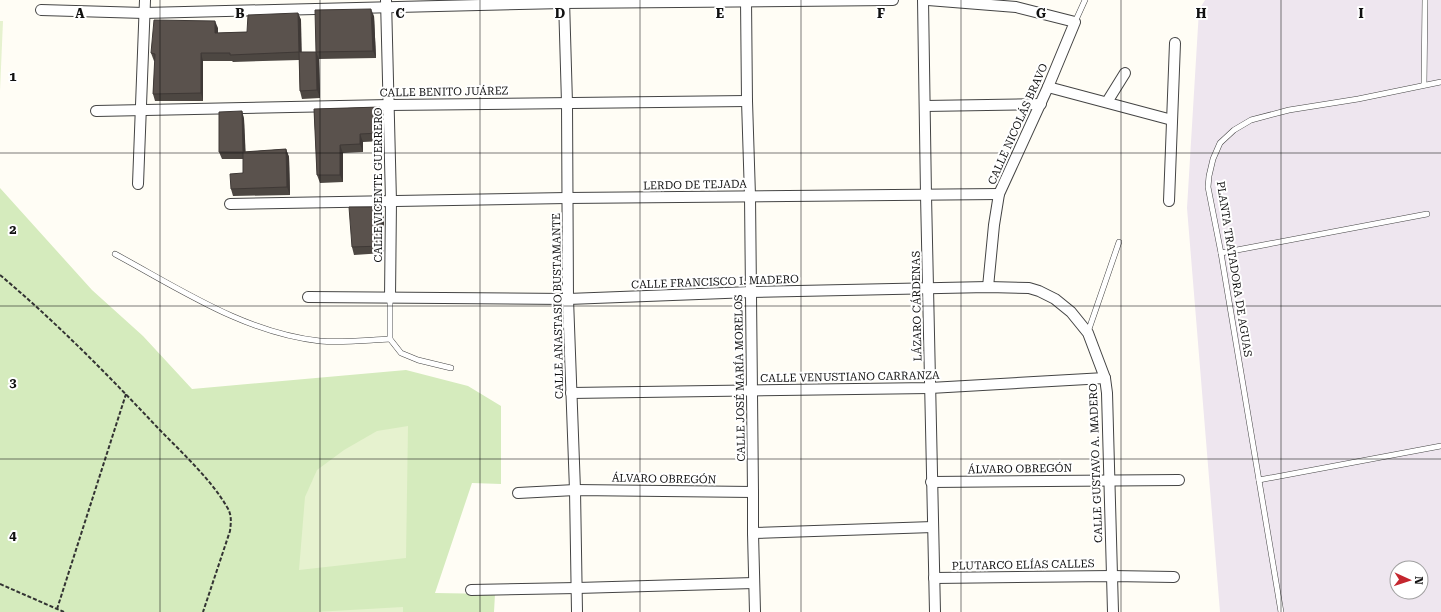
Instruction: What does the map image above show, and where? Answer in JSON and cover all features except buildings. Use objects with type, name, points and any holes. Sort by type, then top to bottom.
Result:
[{"type":"street","points":[[138,184],[145,0]]},
{"type":"street","points":[[41,10],[144,13],[386,4],[893,0]]},
{"type":"street","name":"LÁZARO CÁRDENAS","points":[[923,0],[935,612]]},
{"type":"street","points":[[928,0],[1016,7],[1075,22]]},
{"type":"street","name":"CALLE JOSÉ MARÍA MORELOS","points":[[746,1],[755,612]]},
{"type":"street","name":"CALLE ANASTASIO BUSTAMANTE","points":[[564,2],[567,103],[568,298],[575,490],[577,612]]},
{"type":"street","name":"CALLE VICENTE GUERRERO","points":[[386,4],[391,201],[390,298]]},
{"type":"street","name":"CALLE NICOLÁS BRAVO","points":[[988,287],[994,225],[1000,194],[1048,87],[1075,22]]},
{"type":"street","points":[[1169,200],[1175,43]]},
{"type":"street","points":[[1107,102],[1125,73]]},
{"type":"street","points":[[1048,87],[1172,120]]},
{"type":"street","name":"CALLE BENITO JUÁREZ","points":[[96,112],[389,105],[747,101]]},
{"type":"street","points":[[925,106],[1040,104]]},
{"type":"street","name":"LERDO DE TEJADA","points":[[230,204],[567,198],[1000,194]]},
{"type":"street","name":"CALLE FRANCISCO I. MADERO","points":[[308,297],[568,298],[751,292],[988,287],[1029,288],[1039,291]]},
{"type":"street","name":"CALLE GUSTAVO A. MADERO","points":[[1039,291],[1054,299],[1071,312],[1088,333],[1105,378],[1107,393],[1113,612]]},
{"type":"street","name":"CALLE VENUSTIANO CARRANZA","points":[[571,393],[930,388],[1105,378]]},
{"type":"street","name":"ÁLVARO OBREGÓN","points":[[932,482],[1179,480]]},
{"type":"street","name":"ÁLVARO OBREGÓN","points":[[518,493],[575,490],[754,492]]},
{"type":"street","points":[[753,533],[933,527]]},
{"type":"street","name":"PLUTARCO ELÍAS CALLES","points":[[934,578],[1112,576],[1174,577]]},
{"type":"street","points":[[471,590],[754,583]]},
{"type":"lane","name":"CALLE NICOLÁS BRAVO","points":[[1075,22],[1085,0]]},
{"type":"lane","points":[[1424,0],[1424,85]]},
{"type":"lane","name":"PLANTA TRATADORA DE AGUAS","points":[[1282,612],[1221,253],[1208,188],[1208,176],[1213,159],[1220,143],[1234,130],[1251,120],[1289,110],[1358,99],[1441,82]]},
{"type":"lane","points":[[1221,253],[1427,214]]},
{"type":"lane","points":[[1088,333],[1119,242]]},
{"type":"lane","points":[[115,254],[225,314],[276,333],[321,341],[390,339]]},
{"type":"lane","points":[[390,298],[390,339],[402,353],[418,360],[451,368]]},
{"type":"lane","points":[[1259,480],[1441,446]]},
{"type":"path","points":[[0,275],[61,330],[126,394],[204,476],[228,508],[231,518],[230,531],[203,612]]},
{"type":"path","points":[[57,609],[126,394]]},
{"type":"path","points":[[0,584],[64,612]]},
{"type":"shaded area","points":[[1205,0],[1441,0],[1441,612],[1220,612],[1187,208],[1199,10]]},
{"type":"green space","points":[[0,21],[3,21],[0,91]]},
{"type":"green space","points":[[0,188],[92,290],[143,336],[192,389],[406,370],[468,386],[501,406],[501,484],[472,483],[435,593],[495,594],[494,612],[0,612]]},
{"type":"green space","points":[[408,426],[406,558],[299,570],[305,497],[317,470],[344,450],[377,431]]},
{"type":"green space","points":[[403,607],[403,612],[315,612]]}]
